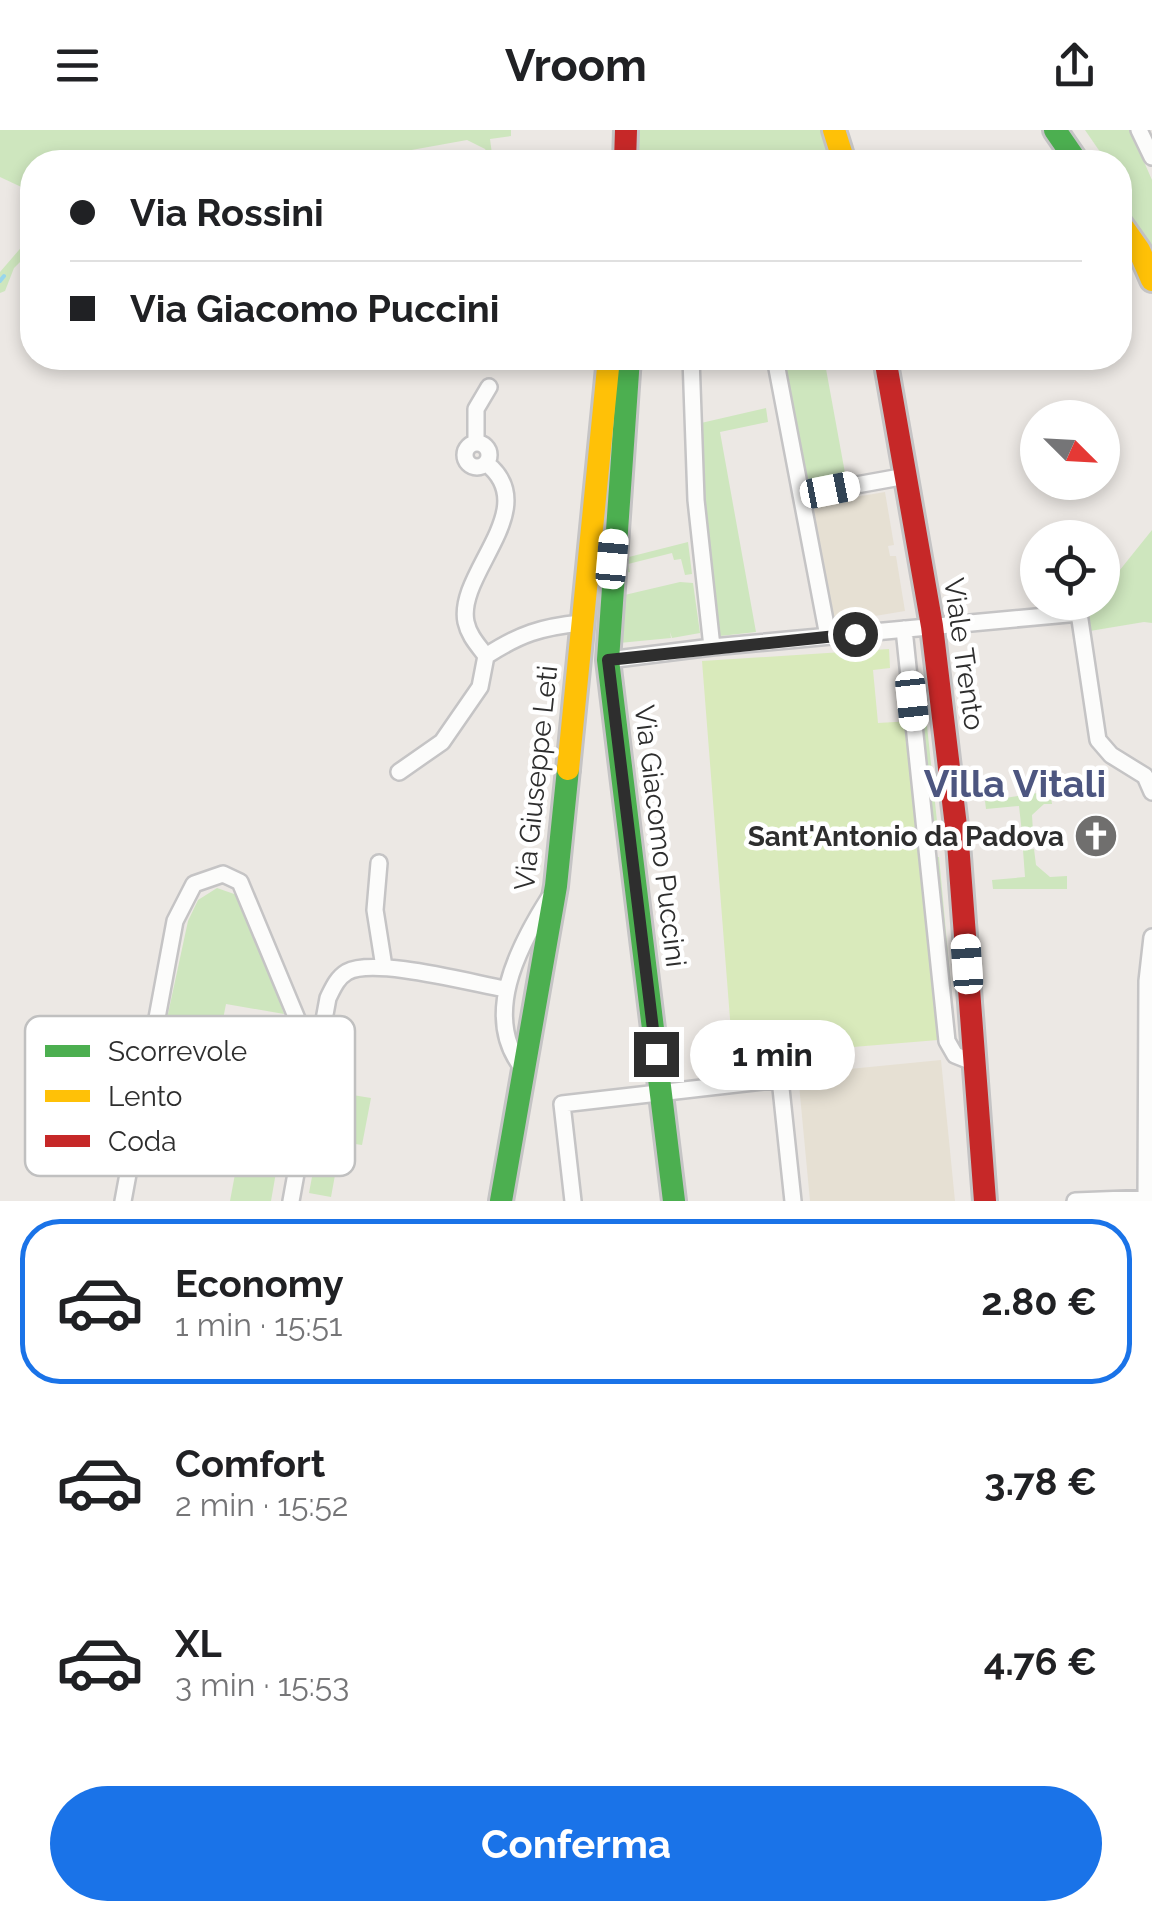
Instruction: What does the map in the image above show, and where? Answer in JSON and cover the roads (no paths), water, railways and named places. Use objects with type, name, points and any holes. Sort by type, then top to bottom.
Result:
[{"type":"main road","points":[[1132,255],[1152,280]]},
{"type":"main road","name":"Via Giuseppe Leti","points":[[501,1201],[556,886],[608,370]]},
{"type":"main road","name":"Via Giacomo Puccini","points":[[628,370],[608,660],[674,1201]]},
{"type":"main road","name":"Viale Trento","points":[[888,370],[932,626],[958,843],[985,1201]]},
{"type":"street","points":[[1139,130],[1152,158]]},
{"type":"street","points":[[691,370],[696,500],[712,647]]},
{"type":"street","points":[[777,370],[828,636]]},
{"type":"street","points":[[486,656],[466,622],[470,594],[501,528],[505,506],[496,471],[486,464],[475,467],[466,460],[466,448],[476,442],[476,409],[489,387]]},
{"type":"street","points":[[801,495],[906,476]]},
{"type":"street","points":[[608,660],[1079,612],[1098,740],[1111,755],[1145,776],[1152,792]]},
{"type":"street","points":[[399,772],[442,742],[480,687],[486,656],[513,638],[540,627],[581,623]]},
{"type":"street","points":[[904,629],[947,1042],[956,1055],[974,1063]]},
{"type":"street","points":[[379,863],[375,910],[384,967]]},
{"type":"street","points":[[157,1016],[175,920],[194,884],[224,874],[240,882],[296,1016]]},
{"type":"street","points":[[524,1071],[508,1042],[503,1012],[505,990],[536,919],[556,886]]},
{"type":"street","points":[[1075,1201],[1148,1199],[1148,981],[1152,936]]},
{"type":"street","points":[[325,1016],[328,998],[342,974],[362,966],[505,990]]},
{"type":"street","points":[[574,1201],[562,1104],[780,1079],[793,1201]]},
{"type":"street","points":[[123,1201],[128,1176]]},
{"type":"street","points":[[292,1201],[296,1176]]},
{"type":"waterway","points":[[0,281],[4,276]]},
{"type":"place","name":"Sant'Antonio da Padova","points":[[1096,836]]},
{"type":"district","name":"Villa Vitali","points":[[1015,783]]}]
